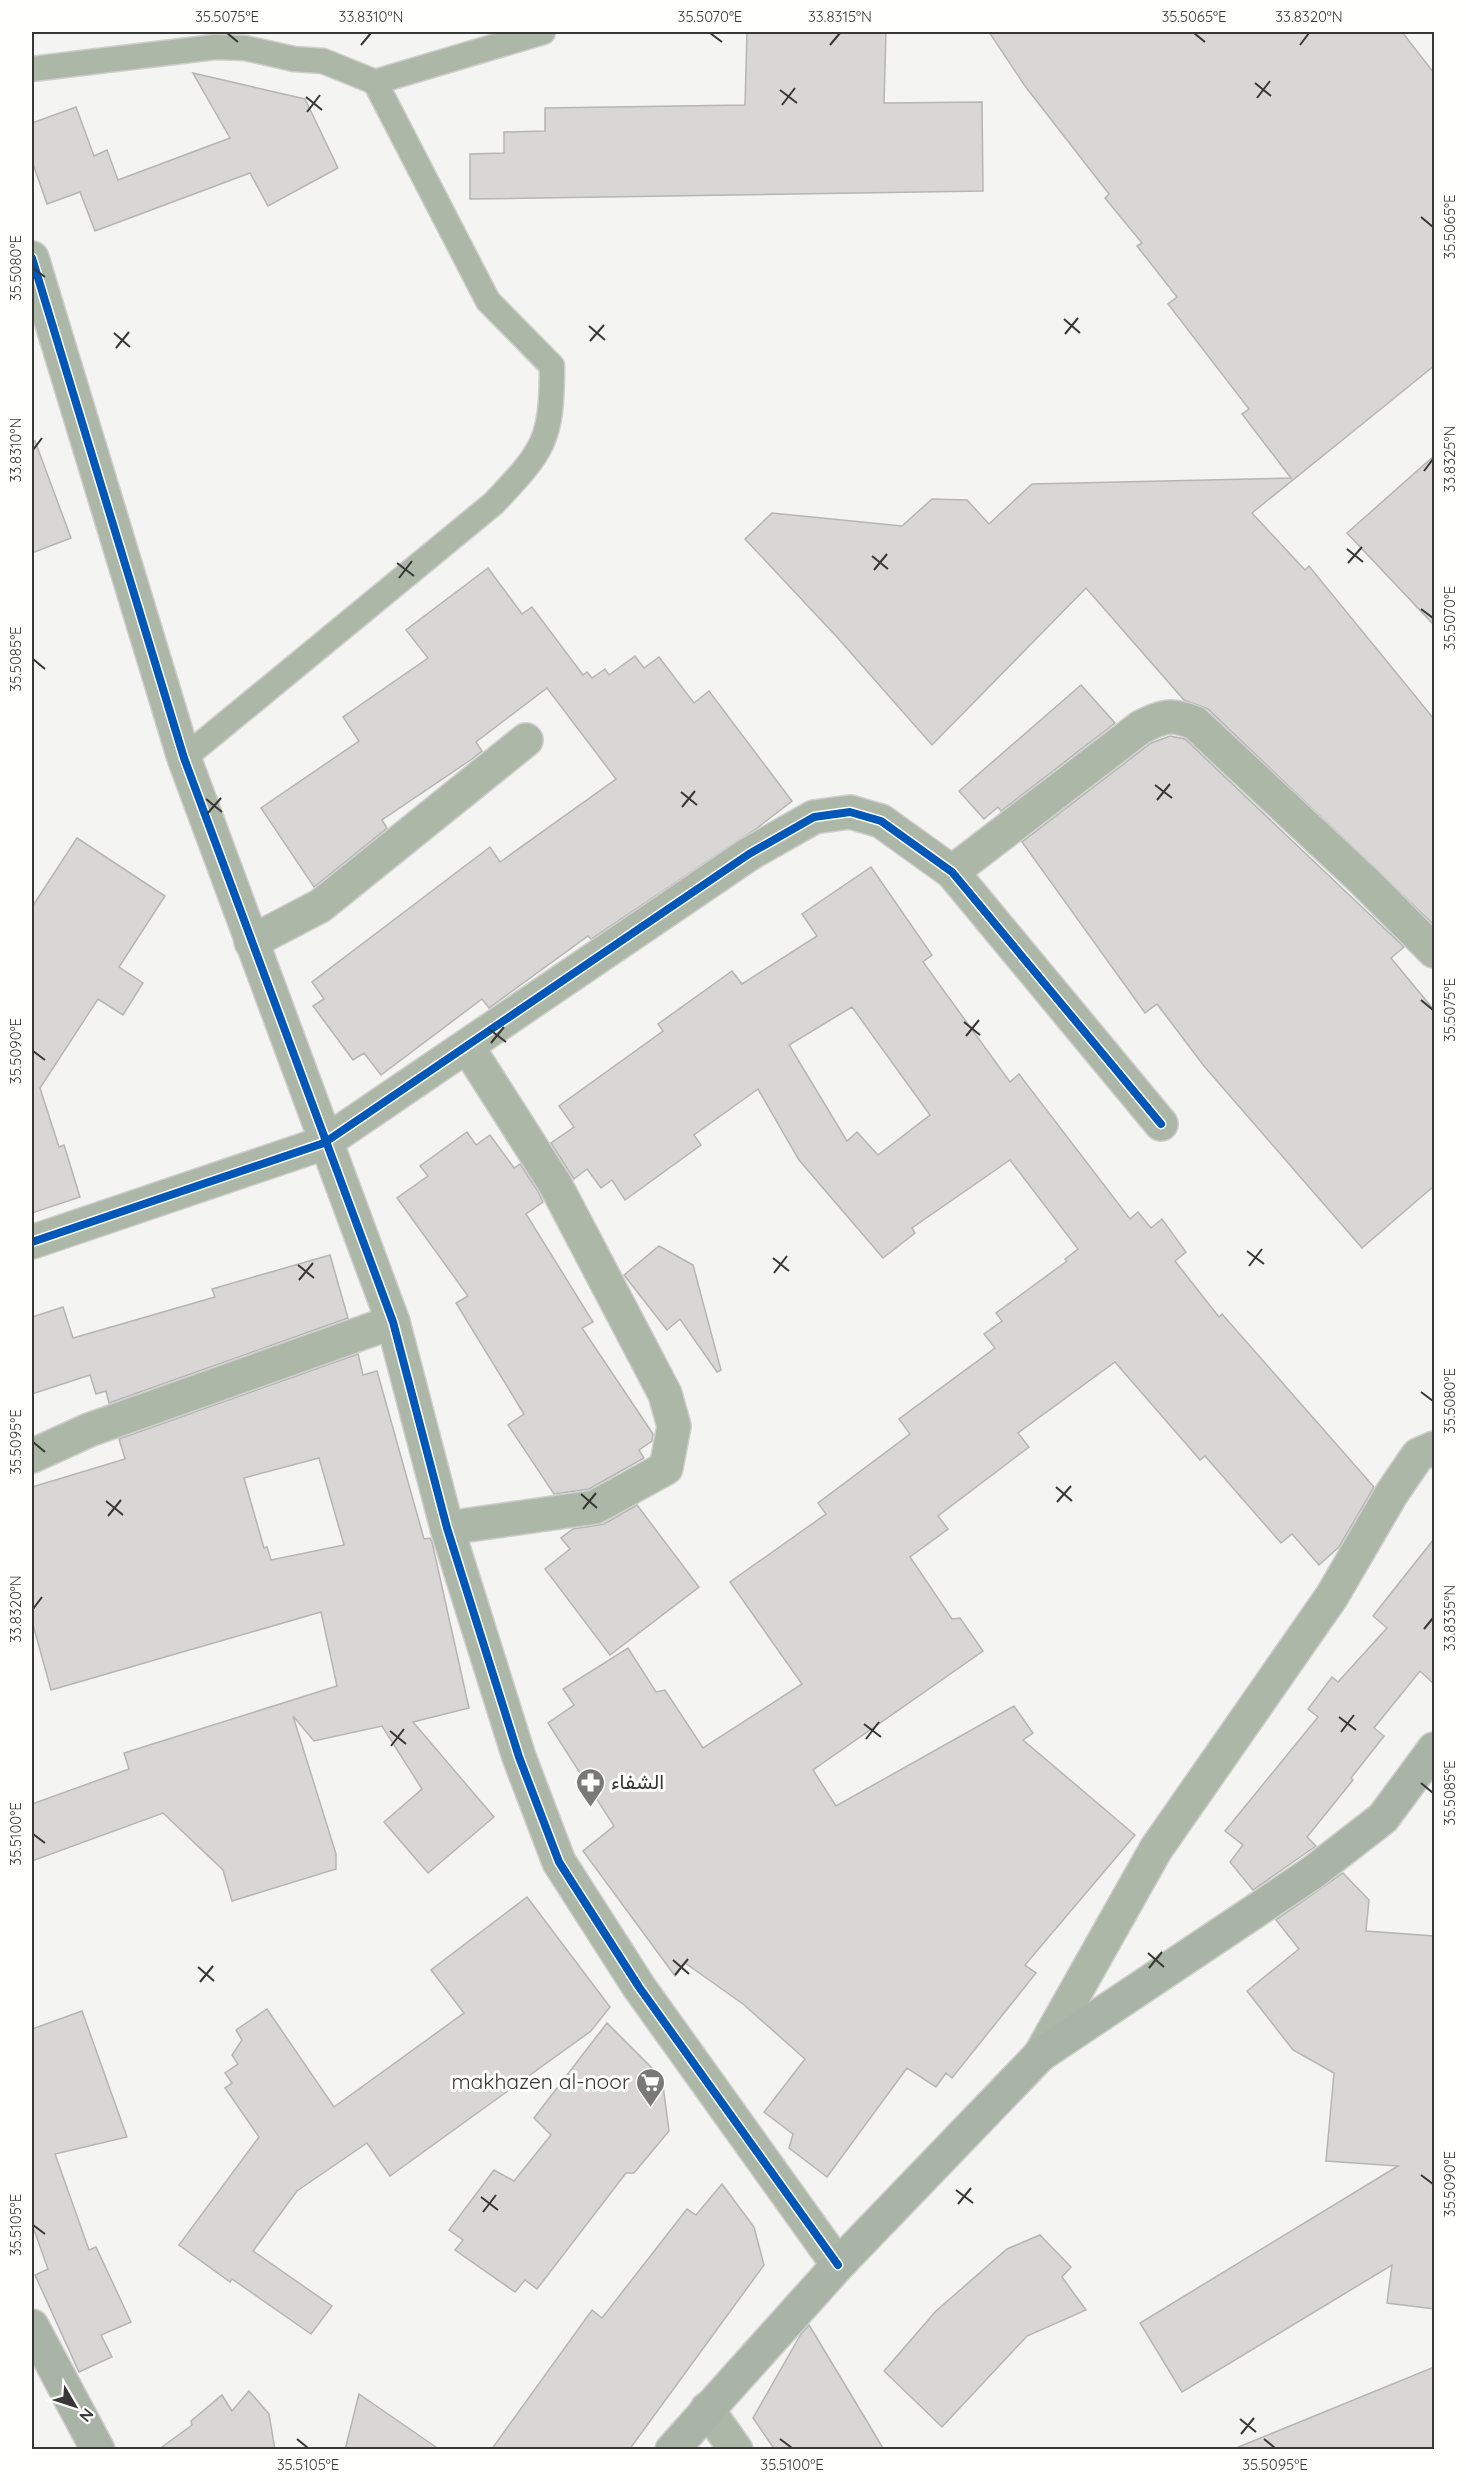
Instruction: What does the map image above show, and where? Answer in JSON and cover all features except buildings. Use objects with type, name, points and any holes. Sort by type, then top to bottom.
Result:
[{"type":"street","points":[[32,258],[184,758],[324,1143],[393,1322],[447,1528],[519,1757],[559,1862],[639,1987],[838,2265]]},
{"type":"street","points":[[952,872],[1141,727],[1165,716],[1181,717],[1195,723],[1362,879],[1434,951]]},
{"type":"street","points":[[251,942],[320,906],[526,740]]},
{"type":"street","points":[[32,1242],[324,1143],[749,854],[814,817],[850,812],[881,821],[952,872],[1161,1124]]},
{"type":"street","points":[[447,1528],[595,1507],[666,1468],[674,1426],[665,1394],[572,1215],[467,1046]]},
{"type":"street","points":[[32,1456],[89,1430],[393,1322]]},
{"type":"street","points":[[1040,2055],[1156,1849],[1332,1596],[1392,1493],[1418,1455],[1434,1448]]},
{"type":"street","points":[[675,2448],[707,2409],[838,2265],[1040,2055],[1312,1874],[1383,1818],[1434,1749]]},
{"type":"street","points":[[32,2326],[98,2450]]},
{"type":"street","points":[[707,2409],[736,2450]]},
{"type":"lane","points":[[32,69],[215,47],[245,48],[294,59],[324,61],[375,82],[543,32]]},
{"type":"lane","points":[[184,758],[494,503],[528,467],[544,442],[552,409],[552,366],[488,301],[375,82]]},
{"type":"cycle path","points":[[32,258],[184,758],[393,1322],[447,1528],[519,1757],[559,1862],[639,1987],[838,2265]]},
{"type":"cycle path","points":[[32,1242],[324,1143],[749,854],[814,817],[850,812],[881,821],[952,872],[1161,1124]]},
{"type":"place","name":"الشفاء","points":[[590,1808]]},
{"type":"place","name":"makhazen al-noor","points":[[651,2108]]}]
